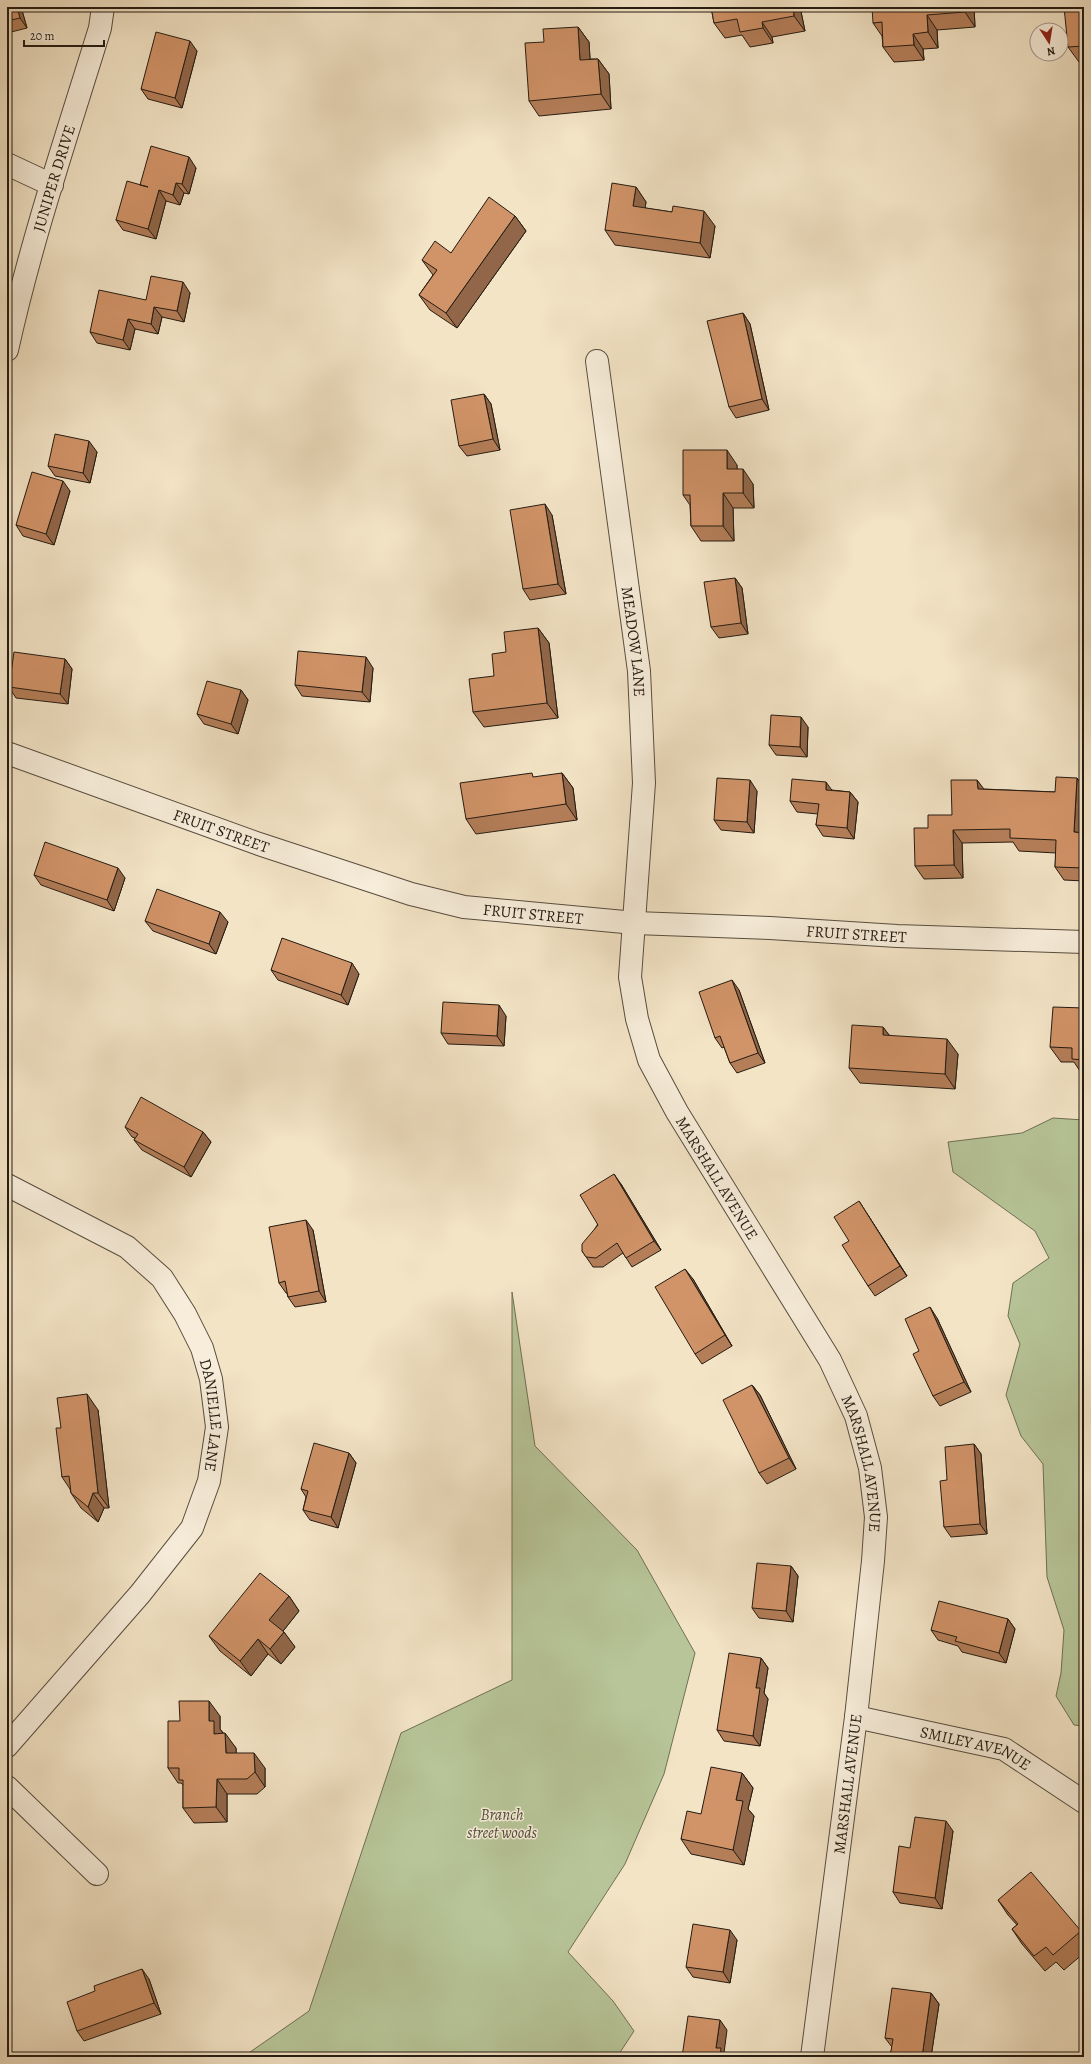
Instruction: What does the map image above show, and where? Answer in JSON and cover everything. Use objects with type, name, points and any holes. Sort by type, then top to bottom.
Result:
[{"type":"street","name":"JUNIPER DRIVE","points":[[7,350],[52,185],[100,28],[103,7]]},
{"type":"street","points":[[7,164],[52,185]]},
{"type":"street","name":"MEADOW LANE","points":[[597,361],[638,671],[644,783],[635,923]]},
{"type":"street","name":"FRUIT STREET","points":[[7,753],[259,844],[411,894],[464,907],[635,923],[770,928],[897,936],[1084,942]]},
{"type":"street","name":"MARSHALL AVENUE","points":[[635,923],[630,977],[637,1019],[649,1060],[677,1112],[830,1360],[856,1416],[870,1468],[876,1517],[856,1717],[812,2057]]},
{"type":"street","name":"DANIELLE LANE","points":[[7,1185],[127,1247],[162,1278],[184,1314],[202,1348],[211,1379],[217,1427],[208,1481],[192,1528],[140,1594],[7,1746]]},
{"type":"street","name":"SMILEY AVENUE","points":[[856,1717],[1004,1749],[1084,1802]]},
{"type":"street","points":[[7,1786],[97,1874]]},
{"type":"green space","points":[[1053,1118],[1084,1120],[1084,1726],[1074,1725],[1056,1696],[1061,1673],[1064,1630],[1047,1577],[1043,1464],[1021,1436],[1006,1395],[1020,1344],[1008,1316],[1013,1283],[1049,1258],[1035,1231],[953,1172],[948,1142],[1022,1133]]},
{"type":"green space","name":"Branch street woods","points":[[512,1292],[535,1446],[637,1550],[695,1653],[664,1774],[625,1864],[568,1952],[613,2001],[634,2031],[617,2057],[243,2057],[309,2011],[401,1733],[512,1680]]},
{"type":"building","points":[[7,7],[17,7],[20,18],[7,21]]},
{"type":"building","points":[[711,7],[793,7],[794,16],[762,22],[763,28],[740,32],[737,19],[714,23]]},
{"type":"building","points":[[872,7],[965,7],[965,12],[927,15],[928,32],[913,34],[914,45],[883,47],[882,22],[873,23]]},
{"type":"building","points":[[1064,7],[1084,7],[1084,46],[1069,47],[1069,22],[1066,22]]},
{"type":"building","points":[[578,27],[580,60],[598,59],[601,94],[529,101],[525,43],[544,42],[543,29]]},
{"type":"building","points":[[156,32],[190,41],[175,98],[141,89]]},
{"type":"building","points":[[151,146],[189,157],[182,184],[176,183],[173,195],[159,190],[148,229],[116,220],[127,181],[140,185]]},
{"type":"building","points":[[612,183],[636,187],[633,206],[672,212],[673,206],[704,211],[700,243],[605,230]]},
{"type":"building","points":[[489,197],[515,216],[446,313],[419,295],[437,270],[422,260],[435,241],[451,253]]},
{"type":"building","points":[[151,276],[183,282],[177,311],[154,307],[151,324],[128,319],[123,340],[90,332],[99,290],[146,300]]},
{"type":"building","points":[[743,313],[762,399],[729,407],[707,321]]},
{"type":"building","points":[[484,394],[493,439],[459,446],[451,400]]},
{"type":"building","points":[[55,434],[89,441],[83,473],[48,466]]},
{"type":"building","points":[[683,450],[727,450],[727,469],[743,469],[743,493],[723,493],[723,526],[691,526],[690,495],[683,495]]},
{"type":"building","points":[[32,472],[63,481],[46,534],[16,525]]},
{"type":"building","points":[[545,504],[558,584],[523,589],[510,510]]},
{"type":"building","points":[[735,578],[741,623],[711,627],[704,582]]},
{"type":"building","points":[[538,628],[547,703],[473,712],[469,679],[494,676],[492,654],[506,652],[504,632]]},
{"type":"building","points":[[298,651],[366,657],[362,692],[295,685]]},
{"type":"building","points":[[14,652],[65,659],[60,694],[9,687]]},
{"type":"building","points":[[207,681],[241,690],[231,724],[197,714]]},
{"type":"building","points":[[771,715],[801,717],[800,747],[769,745]]},
{"type":"building","points":[[532,773],[533,777],[562,773],[566,804],[466,819],[460,783]]},
{"type":"building","points":[[1056,777],[1077,778],[1074,832],[1084,833],[1084,868],[1055,867],[1056,840],[1010,838],[1010,829],[953,830],[954,865],[915,866],[914,828],[928,828],[928,815],[952,815],[951,780],[977,780],[978,789],[1055,792]]},
{"type":"building","points":[[717,778],[750,780],[747,822],[714,820]]},
{"type":"building","points":[[792,779],[826,782],[826,790],[850,792],[847,828],[816,825],[819,804],[790,801]]},
{"type":"building","points":[[45,842],[118,868],[107,900],[34,875]]},
{"type":"building","points":[[157,889],[220,912],[209,944],[145,921]]},
{"type":"building","points":[[282,938],[352,963],[341,995],[271,970]]},
{"type":"building","points":[[732,980],[758,1053],[730,1063],[720,1036],[715,1038],[699,992]]},
{"type":"building","points":[[443,1002],[499,1005],[497,1036],[441,1033]]},
{"type":"building","points":[[1053,1007],[1084,1008],[1084,1060],[1072,1059],[1072,1048],[1050,1047]]},
{"type":"building","points":[[852,1025],[883,1027],[883,1035],[947,1039],[945,1074],[849,1068]]},
{"type":"building","points":[[141,1097],[203,1132],[184,1167],[134,1140],[138,1134],[125,1127]]},
{"type":"building","points":[[614,1174],[654,1241],[626,1258],[617,1243],[596,1258],[586,1257],[582,1251],[582,1244],[598,1225],[580,1195]]},
{"type":"building","points":[[859,1201],[900,1266],[868,1286],[842,1245],[849,1241],[834,1217]]},
{"type":"building","points":[[306,1220],[319,1291],[288,1297],[285,1281],[279,1283],[269,1227]]},
{"type":"building","points":[[685,1269],[725,1335],[695,1354],[655,1287]]},
{"type":"building","points":[[930,1307],[964,1382],[933,1396],[913,1354],[919,1351],[905,1319]]},
{"type":"building","points":[[752,1385],[789,1458],[759,1473],[723,1400]]},
{"type":"building","points":[[87,1394],[98,1493],[93,1493],[88,1507],[71,1493],[69,1476],[62,1477],[56,1428],[61,1428],[57,1398]]},
{"type":"building","points":[[314,1443],[349,1453],[331,1517],[303,1510],[308,1491],[301,1489]]},
{"type":"building","points":[[974,1444],[980,1524],[944,1527],[940,1481],[947,1480],[945,1447]]},
{"type":"building","points":[[757,1563],[791,1566],[786,1611],[752,1608]]},
{"type":"building","points":[[260,1573],[289,1596],[269,1620],[284,1632],[270,1649],[258,1639],[240,1661],[209,1636]]},
{"type":"building","points":[[939,1601],[1008,1619],[999,1653],[955,1641],[957,1637],[931,1630]]},
{"type":"building","points":[[729,1653],[761,1658],[756,1688],[760,1688],[753,1736],[717,1730]]},
{"type":"building","points":[[179,1701],[209,1701],[209,1721],[214,1721],[214,1734],[225,1733],[226,1753],[254,1753],[255,1772],[247,1779],[217,1779],[216,1807],[183,1808],[183,1780],[179,1780],[179,1768],[168,1768],[168,1721],[180,1721]]},
{"type":"building","points":[[711,1767],[742,1773],[736,1800],[743,1801],[733,1850],[681,1839],[687,1811],[701,1814]]},
{"type":"building","points":[[915,1817],[946,1821],[935,1898],[893,1892],[899,1846],[910,1848]]},
{"type":"building","points":[[1031,1872],[1081,1931],[1053,1955],[1046,1947],[1034,1956],[1012,1929],[1018,1924],[998,1900]]},
{"type":"building","points":[[693,1924],[730,1930],[723,1972],[686,1967]]},
{"type":"building","points":[[142,1969],[154,2003],[77,2031],[67,2002],[95,1991],[94,1986]]},
{"type":"building","points":[[892,1988],[931,1993],[922,2057],[890,2057],[893,2039],[885,2038]]},
{"type":"building","points":[[688,2016],[720,2020],[716,2048],[721,2048],[720,2057],[682,2057]]}]
